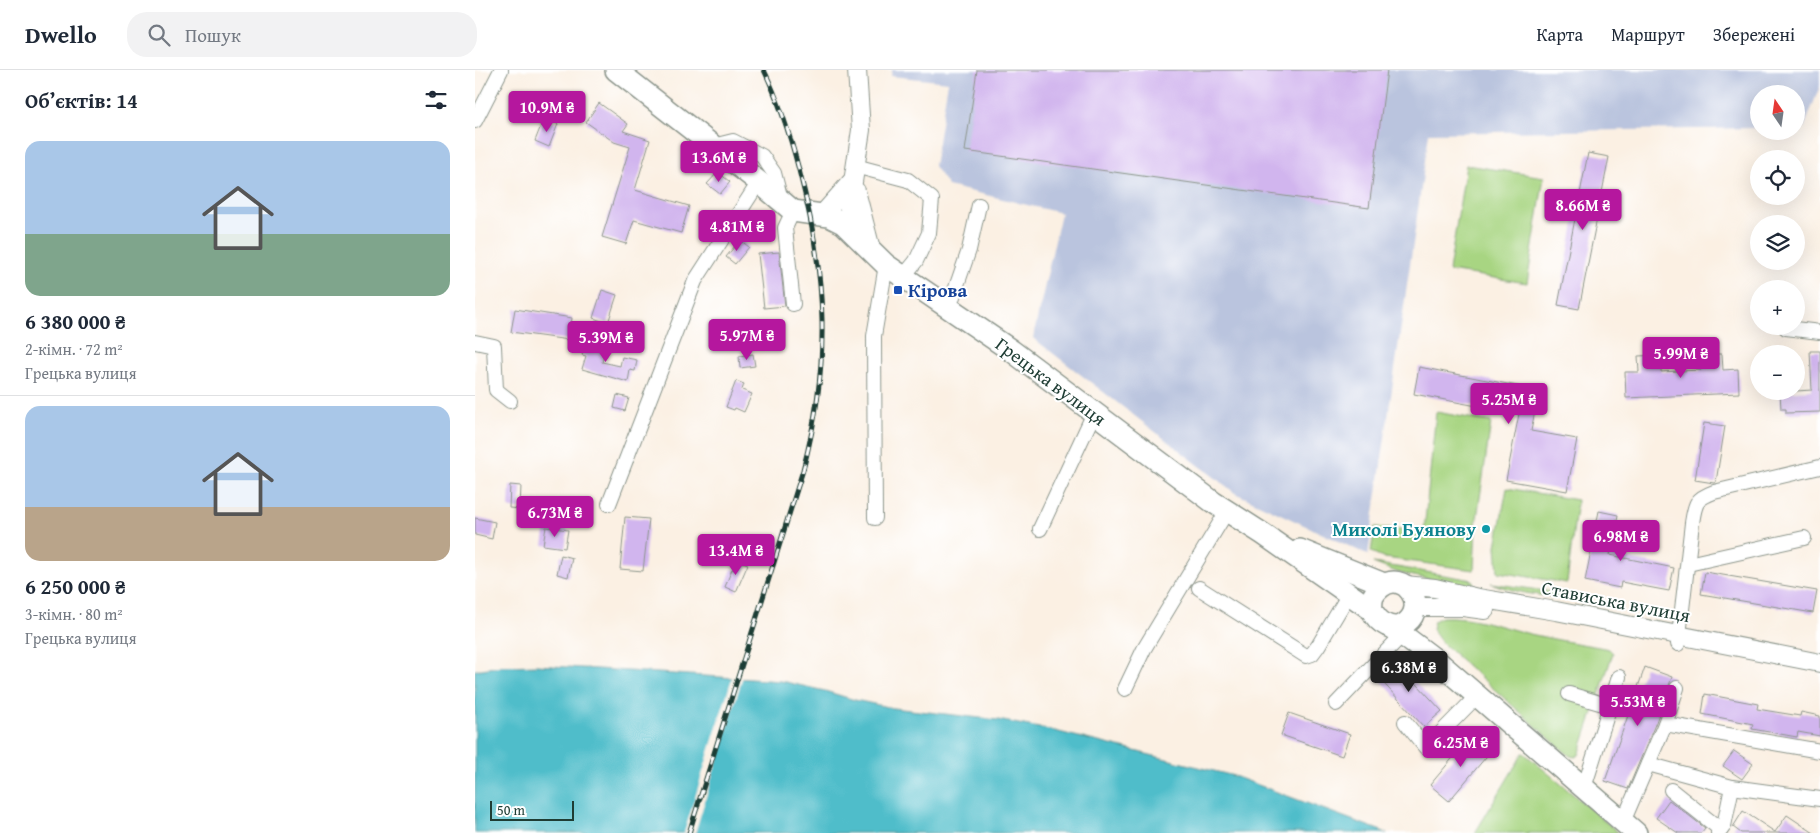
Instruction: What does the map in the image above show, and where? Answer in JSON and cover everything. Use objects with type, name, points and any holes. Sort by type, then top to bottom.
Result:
[{"type":"highway","points":[[624,73],[787,206],[821,216],[829,216],[848,228]]},
{"type":"highway","name":"Грецька вулиця","points":[[848,228],[879,259],[903,277],[1013,351],[1227,511],[1372,610]]},
{"type":"highway","name":"Грецька вулиця","points":[[1263,534],[1395,584]]},
{"type":"highway","points":[[1437,661],[1415,609],[1415,599],[1412,591],[1395,584],[1375,592],[1371,600],[1372,610],[1376,618],[1437,661],[1629,828]]},
{"type":"highway","points":[[1397,631],[1405,624],[1415,609]]},
{"type":"main road","points":[[848,228],[853,173],[861,130],[857,70]]},
{"type":"main road","points":[[821,216],[853,173]]},
{"type":"main road","points":[[853,173],[879,259]]},
{"type":"main road","name":"Стависька вулиця","points":[[1395,584],[1435,588],[1478,598],[1556,611],[1820,671]]},
{"type":"main road","name":"Стависька вулиця","points":[[1415,609],[1463,607],[1678,639],[1820,663]]},
{"type":"street","points":[[475,121],[501,70]]},
{"type":"street","points":[[713,146],[733,141],[762,156],[774,173],[787,206],[785,228],[793,304]]},
{"type":"street","points":[[853,173],[908,180],[932,199],[929,233],[916,261],[903,277]]},
{"type":"street","points":[[609,504],[695,280],[759,182]]},
{"type":"street","points":[[949,308],[969,250],[979,205]]},
{"type":"street","points":[[875,518],[874,336],[879,259]]},
{"type":"street","points":[[1805,330],[1820,332]]},
{"type":"street","points":[[475,342],[494,346],[496,390],[510,401]]},
{"type":"street","points":[[1040,528],[1094,413]]},
{"type":"street","points":[[1678,639],[1695,505],[1701,497],[1714,492],[1820,467]]},
{"type":"street","points":[[1125,690],[1144,649],[1227,511]]},
{"type":"street","points":[[1688,564],[1804,538]]},
{"type":"street","points":[[1199,588],[1306,656],[1312,654],[1318,646],[1349,594]]},
{"type":"street","points":[[1336,704],[1397,631]]},
{"type":"street","points":[[1584,788],[1619,677]]},
{"type":"street","points":[[1629,828],[1648,764],[1665,724],[1677,688]]},
{"type":"street","points":[[1569,694],[1610,706]]},
{"type":"street","points":[[1405,722],[1426,748],[1477,696]]},
{"type":"street","points":[[1665,724],[1820,751]]},
{"type":"street","points":[[1648,764],[1732,787],[1820,799]]},
{"type":"street","points":[[1671,790],[1719,831],[1725,826],[1732,787]]},
{"type":"shaded area","points":[[892,70],[1820,70],[1820,86],[1805,125],[1805,85],[1750,85],[1750,128],[1429,133],[1368,555],[1235,493],[1033,338],[1061,213],[948,186],[934,166],[948,82],[891,76]]},
{"type":"green space","points":[[1466,165],[1544,177],[1527,283],[1449,271]]},
{"type":"green space","points":[[1436,412],[1491,422],[1476,525],[1474,570],[1385,558],[1371,552],[1375,527],[1424,531]]},
{"type":"green space","points":[[1507,488],[1577,500],[1567,583],[1498,572],[1496,546]]},
{"type":"green space","points":[[1373,563],[1473,580],[1473,588],[1399,573]]},
{"type":"green space","points":[[1491,583],[1586,597],[1538,595]]},
{"type":"green space","points":[[1442,617],[1475,620],[1538,636],[1609,649],[1613,653],[1579,755],[1575,757],[1570,756],[1442,643],[1432,629],[1434,621]]},
{"type":"green space","points":[[1524,753],[1619,833],[1475,833]]},
{"type":"water","points":[[537,665],[781,681],[893,708],[998,720],[1055,731],[1234,776],[1387,833],[475,833],[475,670],[501,666]]},
{"type":"pier","points":[[733,675],[743,676],[695,833],[684,833]]},
{"type":"building","points":[[977,70],[1387,70],[1369,208],[965,151]]},
{"type":"building","points":[[599,103],[628,124],[623,131],[650,140],[635,190],[689,206],[681,233],[634,220],[626,244],[602,237],[630,147],[614,142],[586,122]]},
{"type":"building","points":[[544,118],[558,124],[549,147],[535,141]]},
{"type":"building","points":[[1588,153],[1609,157],[1579,309],[1558,305]]},
{"type":"building","points":[[718,172],[730,182],[720,194],[707,184]]},
{"type":"building","points":[[740,240],[749,247],[735,264],[726,257]]},
{"type":"building","points":[[779,252],[785,306],[764,308],[758,254]]},
{"type":"building","points":[[602,290],[617,295],[608,323],[593,318]]},
{"type":"building","points":[[515,309],[572,318],[569,340],[511,332]]},
{"type":"building","points":[[586,340],[607,346],[602,362],[620,366],[622,357],[637,360],[635,371],[630,370],[628,382],[582,369],[586,356],[582,355]]},
{"type":"building","points":[[1810,351],[1820,351],[1820,412],[1786,413],[1786,409],[1781,409],[1780,400],[1805,400],[1805,390],[1812,390]]},
{"type":"building","points":[[753,354],[755,366],[740,368],[739,356]]},
{"type":"building","points":[[1701,354],[1722,354],[1723,370],[1738,369],[1739,393],[1626,398],[1625,372],[1639,372],[1638,356],[1661,355],[1661,372],[1701,370]]},
{"type":"building","points":[[1419,367],[1539,390],[1531,431],[1577,439],[1567,491],[1506,480],[1519,414],[1414,394]]},
{"type":"building","points":[[736,381],[744,384],[742,390],[752,394],[744,412],[726,407]]},
{"type":"building","points":[[617,395],[629,398],[625,411],[614,408]]},
{"type":"building","points":[[1704,423],[1725,426],[1716,482],[1714,483],[1695,480]]},
{"type":"building","points":[[510,485],[521,486],[520,509],[509,508]]},
{"type":"building","points":[[1599,511],[1618,515],[1610,555],[1674,568],[1669,591],[1621,582],[1620,588],[1585,581]]},
{"type":"building","points":[[625,517],[649,519],[643,571],[620,569]]},
{"type":"building","points":[[475,518],[495,522],[492,539],[475,535]]},
{"type":"building","points":[[546,527],[568,530],[565,548],[543,545]]},
{"type":"building","points":[[561,555],[572,558],[568,577],[557,574]]},
{"type":"building","points":[[738,561],[748,564],[736,592],[725,587],[732,569],[735,570]]},
{"type":"building","points":[[1705,572],[1817,591],[1813,613],[1701,594]]},
{"type":"building","points":[[1394,659],[1442,711],[1424,727],[1376,675]]},
{"type":"building","points":[[1645,667],[1672,677],[1656,722],[1628,789],[1605,781]]},
{"type":"building","points":[[1705,694],[1758,704],[1757,709],[1800,716],[1801,712],[1820,716],[1820,736],[1798,732],[1797,737],[1752,729],[1753,724],[1702,714]]},
{"type":"building","points":[[1289,713],[1350,734],[1342,756],[1281,735]]},
{"type":"building","points":[[1472,735],[1491,751],[1449,801],[1430,785]]},
{"type":"building","points":[[1734,751],[1753,764],[1742,779],[1723,766]]},
{"type":"building","points":[[1669,800],[1705,828],[1701,833],[1678,833],[1656,818]]},
{"type":"building","points":[[1743,811],[1775,832],[1787,815],[1814,833],[1741,833],[1733,827]]},
{"type":"railway","points":[[689,833],[803,470],[818,393],[822,320],[815,247],[792,144],[780,107],[764,70]]},
{"type":"place","name":"Кірова","points":[[898,290]]},
{"type":"place","name":"Миколі Буянову","points":[[1486,529]]}]
